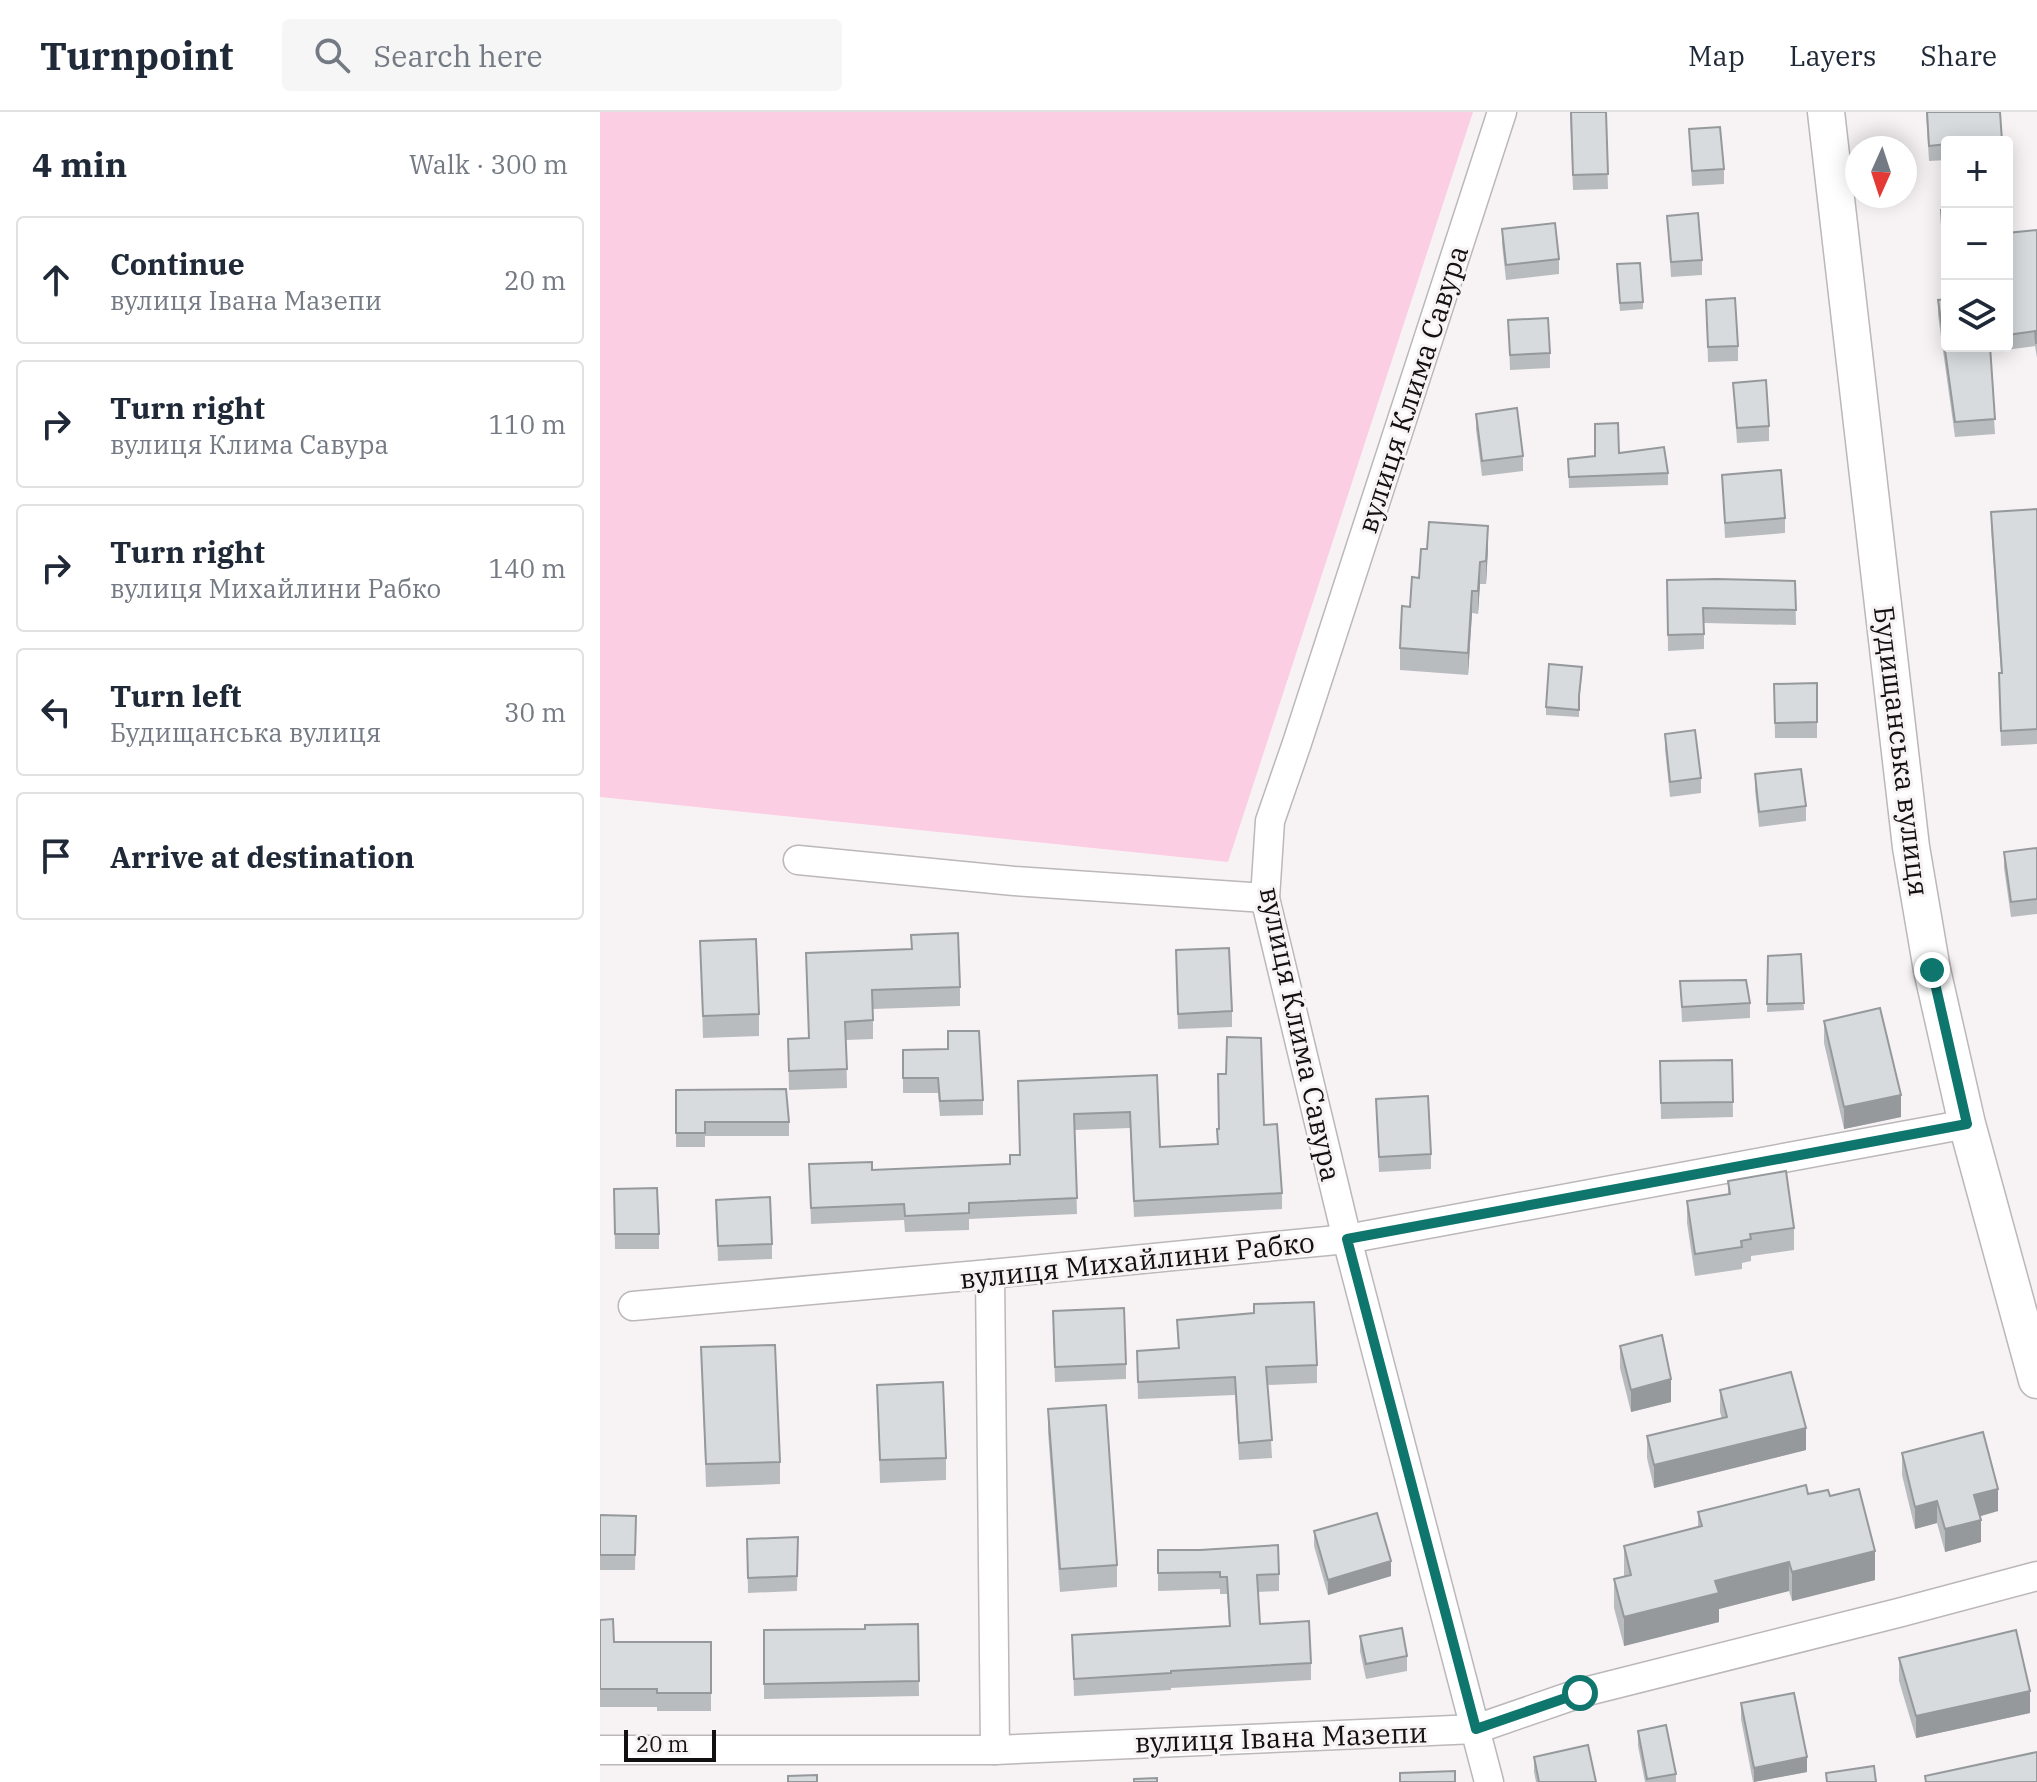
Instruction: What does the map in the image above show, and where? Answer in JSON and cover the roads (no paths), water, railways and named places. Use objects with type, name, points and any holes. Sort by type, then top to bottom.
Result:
[{"type":"street","name":"вулиця Клима Савура","points":[[1489,1782],[1347,1239],[1265,898],[1270,821],[1502,112]]},
{"type":"street","name":"Будищанська вулиця","points":[[1826,112],[1911,847],[1932,970],[1967,1124],[2037,1380]]},
{"type":"street","points":[[798,860],[1014,881],[1265,898]]},
{"type":"street","name":"вулиця Михайлини Рабко","points":[[633,1306],[1347,1239],[1967,1124]]},
{"type":"street","points":[[990,1274],[995,1750]]},
{"type":"street","name":"вулиця Івана Мазепи","points":[[600,1750],[995,1750],[1476,1729],[1580,1693],[2037,1576]]}]
